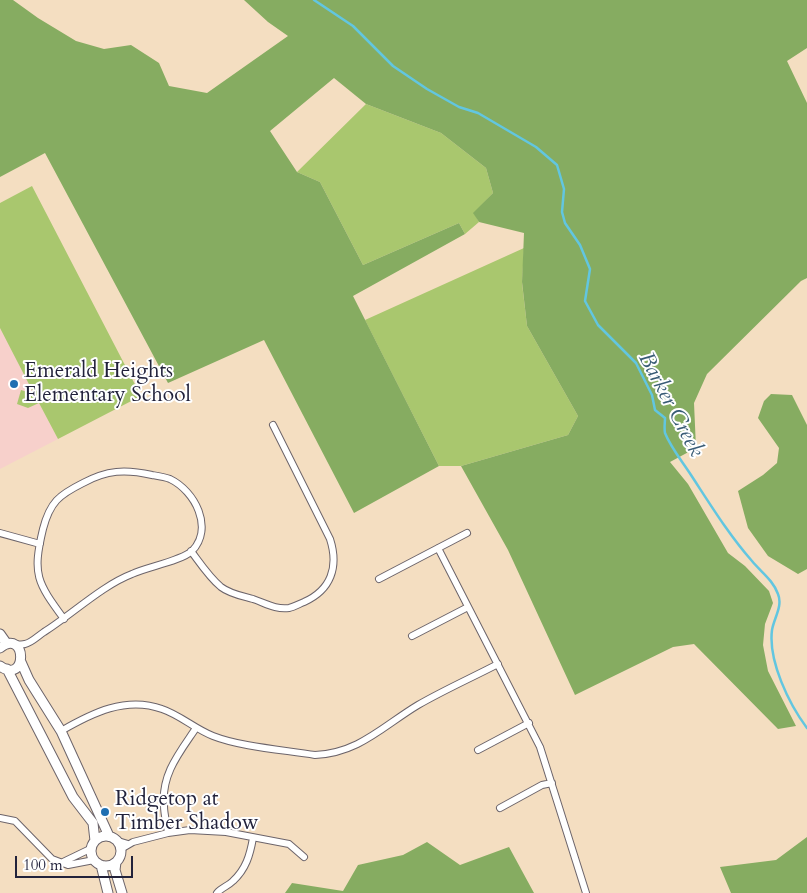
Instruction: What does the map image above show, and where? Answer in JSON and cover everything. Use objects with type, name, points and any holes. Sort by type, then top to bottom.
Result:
[{"type":"main road","points":[[0,634],[7,645],[20,649],[29,680],[61,731],[97,806],[119,843],[119,858],[116,862],[115,870],[122,893]]},
{"type":"main road","points":[[4,667],[15,668],[21,657]]},
{"type":"main road","points":[[4,667],[73,797],[93,823],[94,844],[92,854],[98,862],[108,893]]},
{"type":"main road","points":[[94,844],[99,838],[119,843]]},
{"type":"main road","points":[[98,862],[109,866],[116,862]]},
{"type":"street","points":[[191,551],[221,588],[269,606],[289,608],[304,602],[322,590],[330,580],[334,565],[334,550],[330,539],[273,425]]},
{"type":"street","points":[[7,645],[26,644],[64,619],[101,592],[130,574],[182,557],[191,551],[202,532],[203,524],[192,499],[181,486],[169,478],[134,471],[107,473],[95,476],[63,493],[52,505],[46,518],[40,544],[37,560],[38,576],[64,619]]},
{"type":"street","points":[[0,533],[40,544]]},
{"type":"street","points":[[379,579],[468,533]]},
{"type":"street","points":[[438,548],[544,757],[586,893]]},
{"type":"street","points":[[412,636],[468,607]]},
{"type":"street","points":[[21,657],[26,644]]},
{"type":"street","points":[[61,731],[99,711],[120,705],[147,705],[163,709],[196,728],[218,737],[315,755],[338,752],[353,747],[418,706],[498,664]]},
{"type":"street","points":[[478,750],[528,723]]},
{"type":"street","points":[[168,833],[164,805],[165,782],[172,764],[196,728]]},
{"type":"street","points":[[500,808],[542,785],[552,783]]},
{"type":"street","points":[[0,818],[15,821],[52,859],[68,865],[98,862]]},
{"type":"street","points":[[119,843],[190,830],[226,832],[288,844],[304,856]]},
{"type":"street","points":[[217,893],[233,881],[243,869],[249,858],[253,838]]},
{"type":"street","points":[[63,862],[94,844]]},
{"type":"shaded area","name":"Emerald Heights Elementary School","points":[[0,328],[58,439],[0,469]]},
{"type":"green space","points":[[0,0],[13,0],[76,41],[104,49],[131,45],[159,63],[169,86],[207,93],[288,36],[268,22],[244,0],[807,0],[807,48],[787,61],[807,103],[807,278],[801,281],[707,374],[694,403],[696,448],[670,462],[688,484],[728,553],[745,566],[769,591],[773,603],[765,624],[763,645],[768,671],[796,726],[778,729],[694,644],[673,647],[575,695],[508,550],[461,466],[568,435],[578,416],[527,326],[522,282],[524,233],[479,222],[473,213],[493,193],[486,168],[441,133],[366,104],[334,78],[270,131],[297,172],[320,182],[363,265],[459,223],[465,234],[353,296],[439,466],[354,513],[264,340],[168,383],[45,153],[0,177]]},
{"type":"green space","points":[[366,104],[441,133],[486,168],[493,193],[474,213],[479,222],[465,234],[459,223],[363,265],[320,182],[297,172]]},
{"type":"green space","points":[[32,186],[141,396],[58,439],[39,403],[28,408],[17,404],[21,390],[34,394],[0,328],[0,203]]},
{"type":"green space","points":[[524,248],[522,283],[527,326],[578,416],[568,435],[461,466],[439,466],[365,320]]},
{"type":"green space","points":[[771,394],[792,395],[807,425],[807,569],[798,574],[768,556],[748,528],[738,491],[763,475],[777,463],[779,448],[758,418],[764,401]]},
{"type":"green space","points":[[807,837],[807,893],[731,893],[720,867],[776,860]]},
{"type":"green space","points":[[427,842],[460,865],[509,847],[534,893],[285,893],[292,883],[343,891],[358,865],[403,855]]},
{"type":"waterway","name":"Barker Creek","points":[[314,0],[353,26],[393,66],[427,89],[459,107],[478,113],[536,147],[557,165],[564,189],[562,212],[565,223],[580,245],[590,269],[585,301],[598,325],[636,363],[652,395],[655,410],[665,418],[665,433],[673,449],[728,530],[776,589],[779,603],[772,630],[773,655],[787,695],[807,728]]},
{"type":"place","name":"Emerald Heights Elementary School","points":[[14,384]]},
{"type":"place","name":"Ridgetop at Timber Shadow","points":[[105,812]]}]
